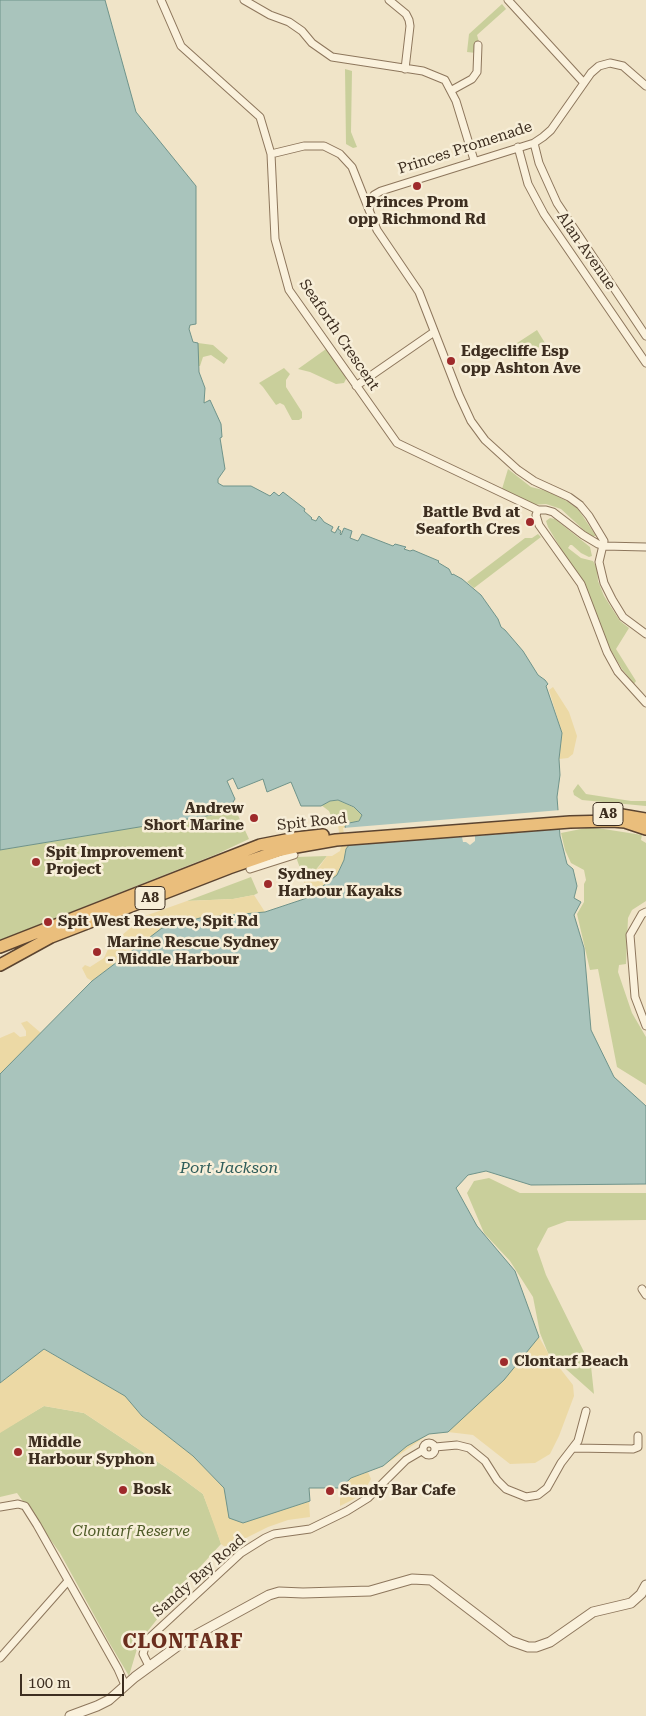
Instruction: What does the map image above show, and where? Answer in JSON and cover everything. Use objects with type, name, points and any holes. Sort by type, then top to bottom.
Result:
[{"type":"highway","name":"Spit Road","points":[[0,947],[260,845],[296,838],[335,837],[570,819],[610,813],[646,819]]},
{"type":"highway","name":"A8","points":[[570,819],[625,822],[646,829]]},
{"type":"highway","name":"Spit Road","points":[[0,965],[51,937],[229,868],[278,851],[335,837]]},
{"type":"street","name":"Seaforth Crescent","points":[[161,0],[181,46],[260,117],[271,154],[275,239],[288,290],[397,443],[537,513],[546,510],[553,512],[588,538],[604,546]]},
{"type":"street","points":[[244,0],[302,30],[312,43],[332,57],[423,71],[445,80],[452,90],[474,160]]},
{"type":"street","points":[[389,0],[406,14],[409,20],[410,26],[404,68]]},
{"type":"street","points":[[508,0],[584,83],[599,66],[610,63],[623,66],[646,86]]},
{"type":"street","points":[[452,90],[472,79],[477,72],[478,45]]},
{"type":"street","name":"Princes Promenade","points":[[369,209],[374,195],[381,191],[474,160],[534,143],[551,130],[584,83]]},
{"type":"street","name":"Alan Avenue","points":[[534,143],[539,163],[557,203],[646,336]]},
{"type":"street","points":[[271,154],[304,146],[324,146],[340,154],[352,167],[377,230],[419,292],[464,408],[471,421],[484,440],[518,470],[534,481],[569,497],[580,505],[599,530],[604,541],[599,562],[604,582],[612,599],[623,618],[646,634]]},
{"type":"street","name":"Alan Avenue","points":[[518,147],[528,184],[544,214],[646,363]]},
{"type":"street","points":[[356,386],[434,332]]},
{"type":"street","points":[[537,513],[539,525],[581,584],[607,652],[618,672],[646,703]]},
{"type":"street","points":[[604,546],[646,547]]},
{"type":"street","points":[[250,869],[294,855]]},
{"type":"street","points":[[646,912],[642,914],[630,935],[635,997],[646,1026]]},
{"type":"street","points":[[586,1411],[578,1441],[574,1448],[633,1449],[638,1447],[638,1436]]},
{"type":"street","name":"Sandy Bay Road","points":[[149,1666],[143,1654],[147,1640],[241,1553],[274,1534],[310,1529],[347,1511],[368,1498],[406,1460],[423,1450],[426,1454],[431,1455],[435,1447],[458,1445],[468,1448],[485,1461],[502,1486],[513,1493],[526,1497],[542,1493],[561,1463],[574,1448]]},
{"type":"street","points":[[0,1507],[18,1504],[25,1506],[118,1669],[125,1685]]},
{"type":"street","points":[[70,1716],[103,1704],[149,1666],[198,1633],[278,1592],[370,1591],[412,1579],[431,1580],[512,1641],[528,1647],[536,1647],[550,1642],[593,1612],[637,1599],[646,1585]]},
{"type":"street","points":[[0,1658],[68,1581]]},
{"type":"green space","points":[[502,4],[506,9],[477,35],[479,42],[474,44],[476,53],[467,52],[469,34]]},
{"type":"green space","points":[[345,69],[352,71],[351,132],[357,147],[353,148],[346,144]]},
{"type":"green space","points":[[537,330],[545,343],[520,360],[511,347]]},
{"type":"green space","points":[[198,343],[213,345],[228,358],[224,364],[211,355],[203,357],[200,366],[198,366]]},
{"type":"green space","points":[[326,349],[345,374],[346,379],[344,383],[336,384],[310,372],[298,369]]},
{"type":"green space","points":[[284,368],[290,374],[286,380],[286,387],[302,412],[302,418],[299,420],[292,420],[284,405],[280,403],[276,405],[259,383]]},
{"type":"green space","points":[[508,469],[531,487],[547,491],[578,509],[596,536],[587,533],[561,509],[546,504],[533,505],[502,489]]},
{"type":"green space","points":[[550,518],[555,519],[590,547],[592,556],[589,557],[572,545],[568,548],[581,558],[593,561],[597,568],[598,581],[604,596],[620,621],[629,628],[616,649],[636,681],[634,684],[622,669],[605,640],[564,554],[548,527],[546,521]]},
{"type":"green space","points":[[538,534],[541,537],[474,588],[467,582],[525,538],[532,538]]},
{"type":"green space","points":[[578,784],[586,794],[631,801],[646,801],[646,806],[582,800],[574,795],[573,791]]},
{"type":"green space","points":[[338,800],[357,809],[362,815],[360,820],[353,823],[346,822],[341,825],[333,821],[329,811],[321,805]]},
{"type":"green space","points":[[236,811],[249,839],[217,854],[0,940],[0,850]]},
{"type":"green space","points":[[591,827],[642,835],[641,840],[646,843],[646,901],[632,910],[628,918],[626,964],[619,965],[618,972],[632,1013],[646,1037],[646,1085],[617,1067],[598,969],[590,970],[577,914],[584,902],[584,884],[586,880],[584,870],[571,863],[565,850],[561,833]]},
{"type":"green space","points":[[327,856],[314,872],[307,873],[305,866],[300,868],[296,857]]},
{"type":"green space","points":[[251,877],[258,893],[254,895],[233,899],[187,901]]},
{"type":"green space","points":[[489,1178],[520,1193],[646,1193],[646,1220],[567,1221],[548,1228],[537,1249],[546,1275],[591,1366],[594,1394],[548,1353],[540,1333],[533,1297],[510,1261],[484,1233],[467,1193],[474,1181]]},
{"type":"green space","name":"Clontarf Reserve","points":[[44,1406],[84,1413],[176,1474],[203,1494],[216,1528],[221,1544],[189,1579],[139,1642],[129,1676],[60,1553],[17,1493],[0,1497],[0,1432]]},
{"type":"sand","points":[[553,687],[569,712],[577,736],[573,754],[568,758],[559,759],[562,733],[549,690]]},
{"type":"sand","points":[[346,822],[349,823],[346,827],[349,845],[337,875],[309,897],[303,879],[308,877],[307,873],[314,872],[327,856],[332,856],[340,851],[338,825]]},
{"type":"sand","points":[[254,895],[265,912],[200,918],[163,928],[92,981],[87,978],[82,968],[85,965],[90,967],[104,958],[110,945],[145,916],[187,901],[233,899]]},
{"type":"sand","points":[[27,1021],[41,1033],[0,1074],[0,1038],[14,1032],[20,1037],[26,1036],[26,1031],[21,1023]]},
{"type":"sand","name":"Clontarf Beach","points":[[515,1271],[539,1337],[548,1353],[573,1385],[574,1396],[550,1454],[535,1463],[510,1464],[473,1435],[448,1432],[429,1434],[383,1466]]},
{"type":"sand","points":[[43,1349],[126,1396],[142,1416],[193,1456],[224,1488],[243,1523],[309,1501],[310,1517],[288,1520],[268,1527],[244,1539],[234,1547],[225,1547],[221,1544],[203,1494],[84,1413],[44,1406],[0,1433],[0,1383]]},
{"type":"sand","points":[[368,1472],[371,1479],[366,1488],[354,1499],[340,1506],[340,1488],[351,1478]]},
{"type":"water","name":"Port Jackson","points":[[0,0],[105,0],[136,112],[196,186],[196,324],[190,325],[189,329],[193,342],[198,343],[199,372],[205,388],[204,403],[210,400],[221,424],[222,437],[220,438],[225,469],[218,479],[218,483],[223,486],[251,486],[270,496],[274,492],[279,496],[283,492],[305,509],[304,511],[311,519],[316,521],[319,516],[324,522],[333,527],[331,531],[335,533],[339,526],[338,529],[341,531],[341,535],[344,528],[352,531],[350,538],[358,541],[362,534],[393,546],[395,544],[406,547],[404,549],[413,550],[439,561],[439,563],[449,569],[452,575],[462,579],[481,595],[498,619],[501,627],[523,651],[538,675],[548,684],[546,686],[562,733],[557,797],[560,836],[567,864],[573,869],[577,886],[574,898],[581,902],[574,915],[584,948],[591,1030],[614,1077],[646,1106],[646,1184],[531,1185],[486,1171],[468,1175],[456,1188],[477,1226],[515,1271],[539,1337],[504,1380],[448,1432],[429,1434],[407,1446],[383,1466],[351,1478],[340,1488],[309,1488],[310,1501],[243,1523],[229,1518],[224,1488],[193,1456],[142,1416],[125,1396],[44,1349],[0,1383],[0,1074],[92,981],[162,928],[200,918],[265,912],[307,898],[314,893],[337,875],[349,845],[345,826],[359,821],[362,815],[354,807],[338,800],[330,801],[321,806],[301,806],[291,782],[267,792],[263,779],[238,789],[233,778],[227,781],[235,799],[233,802],[236,811],[0,850]]},
{"type":"pier","points":[[561,810],[562,829],[475,836],[475,841],[470,845],[463,842],[462,837],[346,845],[343,828]]},
{"type":"place","name":"Princes Prom opp Richmond Rd","points":[[417,186]]},
{"type":"place","name":"Edgecliffe Esp opp Ashton Ave","points":[[451,361]]},
{"type":"place","name":"Battle Bvd at Seaforth Cres","points":[[530,522]]},
{"type":"place","name":"Andrew Short Marine","points":[[254,818]]},
{"type":"place","name":"Spit Improvement Project","points":[[36,862]]},
{"type":"place","name":"Sydney Harbour Kayaks","points":[[268,884]]},
{"type":"place","name":"Spit West Reserve, Spit Rd","points":[[48,922]]},
{"type":"place","name":"Marine Rescue Sydney - Middle Harbour","points":[[97,952]]},
{"type":"place","name":"Clontarf Beach","points":[[504,1362]]},
{"type":"place","name":"Middle Harbour Syphon","points":[[18,1452]]},
{"type":"place","name":"Bosk","points":[[123,1490]]},
{"type":"place","name":"Sandy Bar Cafe","points":[[330,1491]]},
{"type":"district","name":"CLONTARF","points":[[183,1642]]}]
